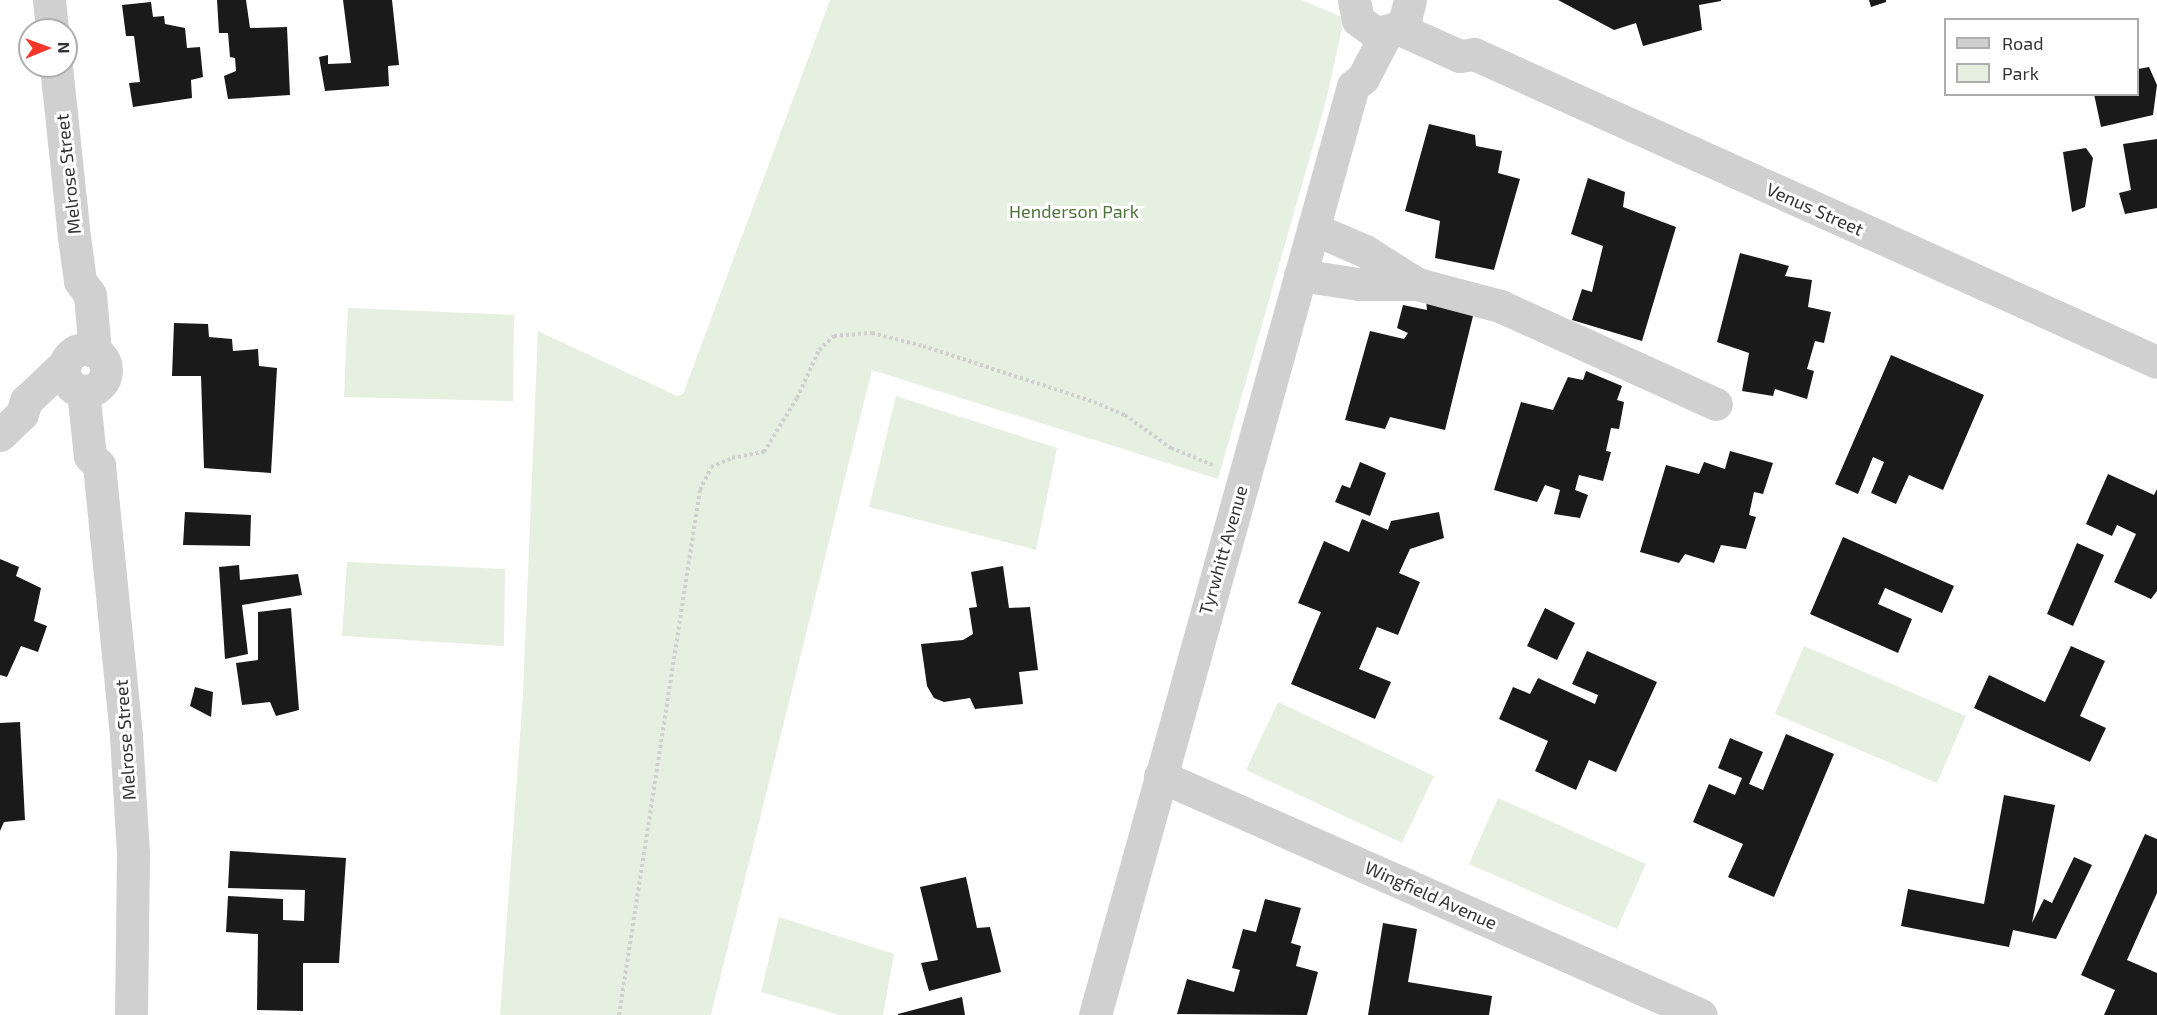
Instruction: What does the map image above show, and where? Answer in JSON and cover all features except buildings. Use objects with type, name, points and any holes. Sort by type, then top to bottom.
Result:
[{"type":"street","points":[[49,0],[51,18]]},
{"type":"street","name":"Venus Street","points":[[1375,13],[1460,56],[1474,54],[2157,362]]},
{"type":"street","name":"Tyrwhitt Avenue","points":[[1095,1015],[1353,86],[1363,78],[1375,13]]},
{"type":"street","name":"Melrose Street","points":[[57,78],[80,281],[90,295],[83,371],[108,454],[99,465],[132,830],[131,1015]]},
{"type":"street","points":[[1314,229],[1365,251],[1417,284]]},
{"type":"street","points":[[1300,275],[1358,284],[1417,284],[1500,306],[1716,404]]},
{"type":"street","points":[[11,424],[34,412],[83,371]]},
{"type":"street","name":"Wingfield Avenue","points":[[1160,776],[1701,1015]]},
{"type":"path","points":[[619,1015],[700,490],[711,467],[732,458],[764,452],[797,398],[819,350],[834,336],[882,336],[1094,402],[1125,416],[1196,460],[1244,476]]},
{"type":"green space","name":"Henderson Park","points":[[830,0],[1302,0],[1344,18],[1327,97],[1218,479],[872,370],[711,1015],[500,1015],[523,694],[538,331],[677,396],[683,394]]},
{"type":"green space","points":[[348,308],[514,315],[513,401],[344,397]]},
{"type":"green space","points":[[896,396],[1057,448],[1036,550],[869,507]]},
{"type":"green space","points":[[347,562],[505,569],[504,646],[342,636]]},
{"type":"green space","points":[[1804,646],[1966,716],[1937,783],[1775,714]]},
{"type":"green space","points":[[1278,702],[1434,776],[1402,843],[1246,770]]},
{"type":"green space","points":[[1498,798],[1646,864],[1617,929],[1469,864]]},
{"type":"green space","points":[[779,917],[894,954],[883,1015],[839,1015],[761,992]]}]
